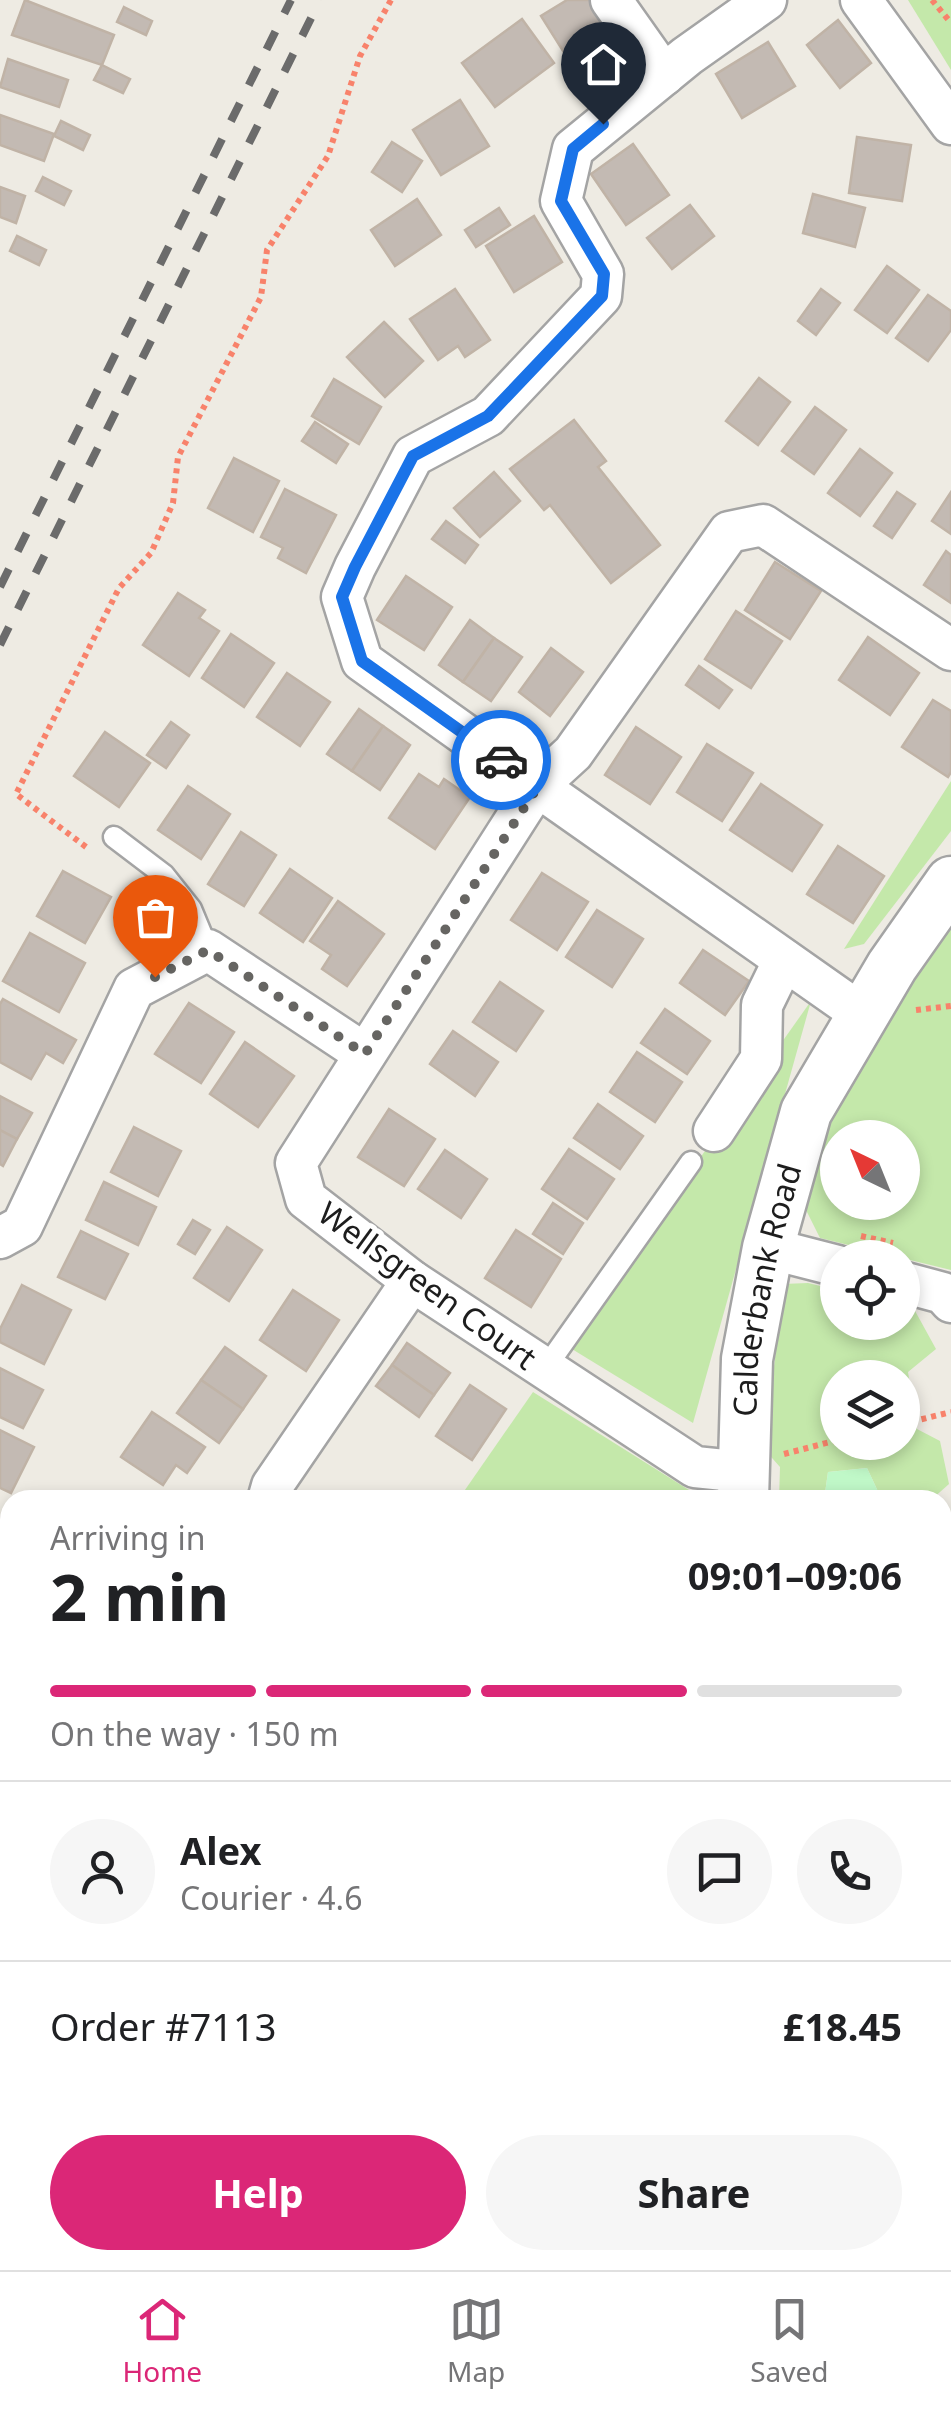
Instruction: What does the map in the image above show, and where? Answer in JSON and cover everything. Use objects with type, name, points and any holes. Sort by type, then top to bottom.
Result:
[{"type":"street","points":[[611,0],[664,74]]},
{"type":"street","points":[[766,0],[664,74],[573,149],[561,201],[604,274],[602,296],[488,416],[413,456],[342,597],[362,661],[863,1015]]},
{"type":"street","points":[[861,0],[951,124]]},
{"type":"street","name":"Wellsgreen Court","points":[[743,1486],[694,1466],[412,1281],[306,1198],[296,1164],[538,786],[573,753],[729,532],[764,525],[951,650]]},
{"type":"street","name":"Calderbank Road","points":[[743,1486],[747,1359],[768,1248],[806,1112],[892,966],[951,882]]},
{"type":"street","points":[[0,1238],[22,1226],[134,988],[208,950],[365,1054]]},
{"type":"street","points":[[702,1147],[761,1059],[762,1005],[784,960]]},
{"type":"street","points":[[768,1248],[820,1249]]},
{"type":"street","points":[[920,1277],[951,1302]]},
{"type":"street","points":[[271,1490],[412,1281]]},
{"type":"lane","points":[[114,837],[164,875],[192,909],[208,950]]},
{"type":"lane","points":[[544,1370],[702,1147]]},
{"type":"path","points":[[92,852],[16,794],[119,588],[151,553],[173,503],[178,458],[262,297],[267,250],[328,156],[360,56],[391,0]]},
{"type":"path","points":[[932,0],[951,23]]},
{"type":"path","points":[[920,1420],[951,1412]]},
{"type":"green space","points":[[908,0],[951,0],[951,70]]},
{"type":"green space","points":[[951,781],[951,831],[864,944],[844,949]]},
{"type":"green space","points":[[951,923],[951,1270],[920,1262],[920,1240],[820,1238],[806,1210],[820,1161],[820,1220],[920,1220],[920,1120],[831,1120],[836,1104],[897,994]]},
{"type":"green space","points":[[811,1001],[693,1423],[567,1346]]},
{"type":"green space","points":[[783,1284],[820,1286],[820,1340],[920,1340],[920,1320],[936,1349],[920,1362],[820,1360],[820,1460],[920,1460],[920,1431],[940,1441],[949,1484],[942,1490],[877,1490],[867,1468],[828,1472],[825,1490],[779,1490],[780,1467],[765,1450]]},
{"type":"green space","points":[[533,1392],[689,1490],[465,1490]]},
{"type":"green space","points":[[867,1468],[877,1490],[825,1490],[828,1472]]},
{"type":"building","points":[[25,0],[114,35],[102,65],[12,35]]},
{"type":"building","points":[[567,0],[599,0],[618,32],[570,62],[541,16]]},
{"type":"building","points":[[124,7],[152,21],[146,35],[117,22]]},
{"type":"building","points":[[522,19],[554,63],[495,107],[462,63]]},
{"type":"building","points":[[838,20],[871,63],[840,88],[807,45]]},
{"type":"building","points":[[768,42],[795,86],[742,118],[716,74]]},
{"type":"building","points":[[8,59],[68,80],[59,107],[0,87]]},
{"type":"building","points":[[102,65],[130,79],[123,93],[94,80]]},
{"type":"building","points":[[460,100],[489,146],[441,175],[413,130]]},
{"type":"building","points":[[0,115],[54,134],[44,161],[0,145]]},
{"type":"building","points":[[61,121],[90,135],[83,150],[54,136]]},
{"type":"building","points":[[857,137],[911,145],[902,201],[849,193]]},
{"type":"building","points":[[392,142],[422,161],[402,192],[372,172]]},
{"type":"building","points":[[633,144],[669,195],[626,225],[591,174]]},
{"type":"building","points":[[43,177],[71,191],[64,205],[36,191]]},
{"type":"building","points":[[0,187],[25,196],[16,223],[0,217]]},
{"type":"building","points":[[813,194],[865,208],[855,247],[803,233]]},
{"type":"building","points":[[417,199],[441,235],[395,266],[371,230]]},
{"type":"building","points":[[690,205],[714,236],[672,269],[647,238]]},
{"type":"building","points":[[499,208],[510,225],[476,247],[465,230]]},
{"type":"building","points":[[534,216],[562,262],[514,292],[486,246]]},
{"type":"building","points":[[17,236],[46,250],[39,265],[10,251]]},
{"type":"building","points":[[887,266],[919,290],[887,333],[855,310]]},
{"type":"building","points":[[455,289],[490,340],[465,357],[458,346],[438,360],[410,319]]},
{"type":"building","points":[[821,289],[840,303],[816,335],[798,321]]},
{"type":"building","points":[[928,295],[951,311],[951,330],[928,361],[896,338]]},
{"type":"building","points":[[384,322],[423,361],[385,397],[347,357]]},
{"type":"building","points":[[759,378],[790,402],[758,445],[726,421]]},
{"type":"building","points":[[334,379],[381,407],[359,444],[312,416]]},
{"type":"building","points":[[815,407],[846,430],[814,474],[782,451]]},
{"type":"building","points":[[574,420],[606,461],[598,467],[660,545],[611,583],[550,505],[544,510],[510,469]]},
{"type":"building","points":[[315,422],[348,444],[336,463],[302,441]]},
{"type":"building","points":[[860,449],[892,473],[860,516],[828,493]]},
{"type":"building","points":[[234,458],[279,481],[253,532],[208,508]]},
{"type":"building","points":[[494,472],[520,501],[480,537],[454,508]]},
{"type":"building","points":[[285,489],[336,515],[306,573],[278,558],[283,548],[261,537]]},
{"type":"building","points":[[897,492],[915,504],[892,538],[874,526]]},
{"type":"building","points":[[951,492],[951,534],[932,521]]},
{"type":"building","points":[[446,521],[478,545],[465,563],[432,539]]},
{"type":"building","points":[[946,551],[951,555],[951,603],[924,585]]},
{"type":"building","points":[[775,562],[821,591],[790,639],[745,610]]},
{"type":"building","points":[[406,576],[452,607],[424,650],[377,620]]},
{"type":"building","points":[[178,593],[205,610],[199,618],[219,631],[189,676],[143,645]]},
{"type":"building","points":[[736,611],[782,641],[751,688],[705,659]]},
{"type":"building","points":[[470,620],[494,638],[463,682],[439,665]]},
{"type":"building","points":[[231,634],[274,663],[244,707],[202,678]]},
{"type":"building","points":[[868,637],[919,673],[890,715],[839,680]]},
{"type":"building","points":[[494,638],[522,657],[491,701],[463,682]]},
{"type":"building","points":[[551,648],[583,672],[550,716],[519,692]]},
{"type":"building","points":[[699,666],[732,690],[719,708],[686,685]]},
{"type":"building","points":[[287,673],[330,702],[300,746],[257,717]]},
{"type":"building","points":[[933,700],[951,711],[948,777],[902,747]]},
{"type":"building","points":[[359,709],[383,726],[352,771],[327,754]]},
{"type":"building","points":[[171,722],[189,735],[166,768],[147,755]]},
{"type":"building","points":[[383,726],[410,745],[380,790],[352,771]]},
{"type":"building","points":[[636,727],[681,757],[650,804],[605,775]]},
{"type":"building","points":[[105,732],[150,763],[119,807],[74,776]]},
{"type":"building","points":[[707,744],[753,773],[722,821],[677,792]]},
{"type":"building","points":[[419,774],[439,787],[444,779],[470,797],[435,849],[389,818]]},
{"type":"building","points":[[761,784],[822,825],[792,871],[730,830]]},
{"type":"building","points":[[188,786],[230,814],[201,859],[158,830]]},
{"type":"building","points":[[241,832],[276,855],[244,906],[208,884]]},
{"type":"building","points":[[838,846],[884,876],[853,923],[807,894]]},
{"type":"building","points":[[290,869],[332,898],[303,942],[260,913]]},
{"type":"building","points":[[63,871],[111,897],[85,943],[37,916]]},
{"type":"building","points":[[542,873],[588,902],[557,950],[511,920]]},
{"type":"building","points":[[338,901],[384,934],[347,986],[322,969],[331,955],[310,941]]},
{"type":"building","points":[[597,910],[643,939],[612,987],[566,957]]},
{"type":"building","points":[[30,933],[85,963],[59,1012],[3,981]]},
{"type":"building","points":[[703,950],[749,981],[725,1015],[680,983]]},
{"type":"building","points":[[500,982],[543,1011],[516,1051],[473,1022]]},
{"type":"building","points":[[3,999],[76,1040],[63,1063],[46,1053],[31,1079],[0,1062]]},
{"type":"building","points":[[189,1003],[234,1032],[201,1083],[155,1054]]},
{"type":"building","points":[[665,1009],[710,1041],[687,1074],[641,1043]]},
{"type":"building","points":[[453,1031],[498,1062],[475,1096],[430,1064]]},
{"type":"building","points":[[245,1042],[294,1076],[258,1127],[210,1094]]},
{"type":"building","points":[[637,1052],[682,1082],[655,1122],[610,1092]]},
{"type":"building","points":[[0,1096],[32,1113],[17,1139],[0,1130]]},
{"type":"building","points":[[598,1104],[643,1136],[620,1169],[574,1138]]},
{"type":"building","points":[[389,1109],[435,1139],[404,1186],[358,1157]]},
{"type":"building","points":[[134,1127],[181,1151],[158,1196],[111,1172]]},
{"type":"building","points":[[0,1130],[17,1139],[3,1166],[0,1164]]},
{"type":"building","points":[[569,1149],[614,1179],[587,1219],[542,1189]]},
{"type":"building","points":[[445,1150],[487,1179],[461,1218],[418,1189]]},
{"type":"building","points":[[104,1182],[156,1207],[138,1245],[86,1220]]},
{"type":"building","points":[[553,1203],[583,1223],[563,1254],[533,1234]]},
{"type":"building","points":[[193,1220],[210,1230],[195,1254],[178,1244]]},
{"type":"building","points":[[227,1227],[262,1250],[229,1301],[194,1278]]},
{"type":"building","points":[[516,1230],[561,1259],[531,1307],[485,1278]]},
{"type":"building","points":[[81,1231],[128,1254],[105,1299],[58,1277]]},
{"type":"building","points":[[22,1285],[71,1310],[44,1364],[0,1342],[0,1329]]},
{"type":"building","points":[[293,1290],[339,1320],[306,1371],[260,1340]]},
{"type":"building","points":[[407,1343],[450,1373],[434,1395],[392,1365]]},
{"type":"building","points":[[225,1347],[266,1376],[243,1409],[201,1380]]},
{"type":"building","points":[[392,1365],[434,1395],[419,1417],[376,1386]]},
{"type":"building","points":[[0,1368],[43,1390],[23,1428],[0,1417]]},
{"type":"building","points":[[201,1380],[243,1409],[219,1443],[177,1413]]},
{"type":"building","points":[[470,1385],[506,1409],[472,1460],[436,1436]]},
{"type":"building","points":[[152,1412],[205,1447],[187,1473],[176,1465],[163,1485],[121,1457]]},
{"type":"building","points":[[0,1430],[34,1447],[12,1490],[0,1488]]},
{"type":"railway","points":[[0,587],[291,0]]},
{"type":"railway","points":[[0,645],[320,0]]},
{"type":"way so far","points":[[155,977],[208,950],[365,1054],[538,786],[501,760]]},
{"type":"route","points":[[501,760],[362,661],[342,597],[413,456],[488,416],[602,296],[604,274],[561,201],[573,149],[603,124]]}]
